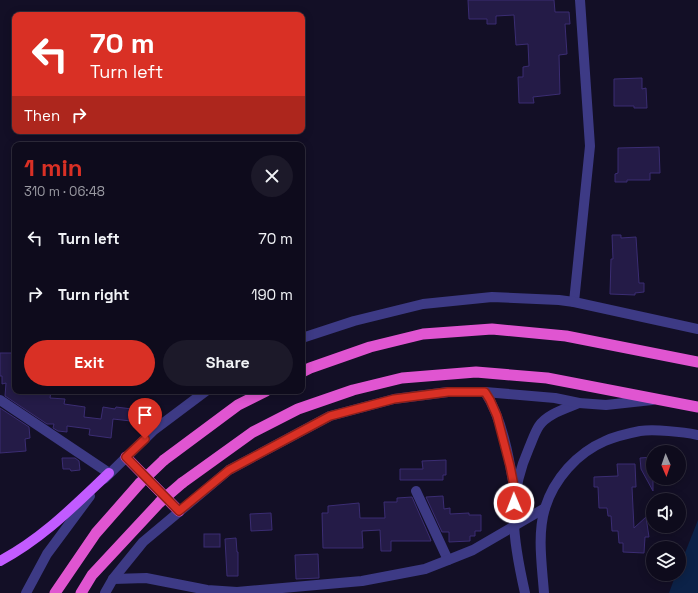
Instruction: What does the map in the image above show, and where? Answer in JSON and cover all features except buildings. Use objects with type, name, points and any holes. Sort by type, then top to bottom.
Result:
[{"type":"highway","points":[[305,370],[370,347],[423,334],[492,329],[566,336],[698,362]]},
{"type":"highway","points":[[81,593],[92,575],[160,502],[182,483],[253,432],[298,409],[353,390],[402,378],[476,372],[547,378],[698,407]]},
{"type":"highway","points":[[55,593],[96,533],[140,483],[164,460],[238,406],[260,394]]},
{"type":"highway","points":[[126,457],[179,511]]},
{"type":"main road","points":[[0,561],[17,552],[51,528],[109,473]]},
{"type":"street","points":[[574,302],[590,146],[580,0]]},
{"type":"street","points":[[305,337],[354,321],[423,304],[492,297],[574,302],[698,329]]},
{"type":"street","points":[[105,593],[113,579],[143,542],[229,470],[330,416],[394,399],[448,392],[485,392],[555,398],[578,403],[606,405],[661,399]]},
{"type":"street","points":[[485,392],[497,416],[515,491]]},
{"type":"street","points":[[26,593],[47,554],[79,509],[109,473],[154,430],[202,394]]},
{"type":"street","points":[[0,400],[109,473]]},
{"type":"street","points":[[525,593],[516,553],[513,527],[515,491],[523,461],[539,426],[552,414],[578,403]]},
{"type":"street","points":[[544,593],[541,552],[545,508],[551,493],[565,471],[584,453],[605,440],[641,431],[676,432],[698,435]]},
{"type":"street","points":[[416,491],[448,560]]},
{"type":"street","points":[[113,579],[146,578],[207,590],[237,592],[362,581],[425,569],[448,560],[473,550],[545,508]]},
{"type":"water","points":[[698,520],[698,593],[669,593],[673,581],[686,581],[686,550]]},
{"type":"route","points":[[145,439],[126,457],[179,511],[229,470],[330,416],[394,399],[448,392],[485,392],[497,416],[515,491],[514,503]]}]
